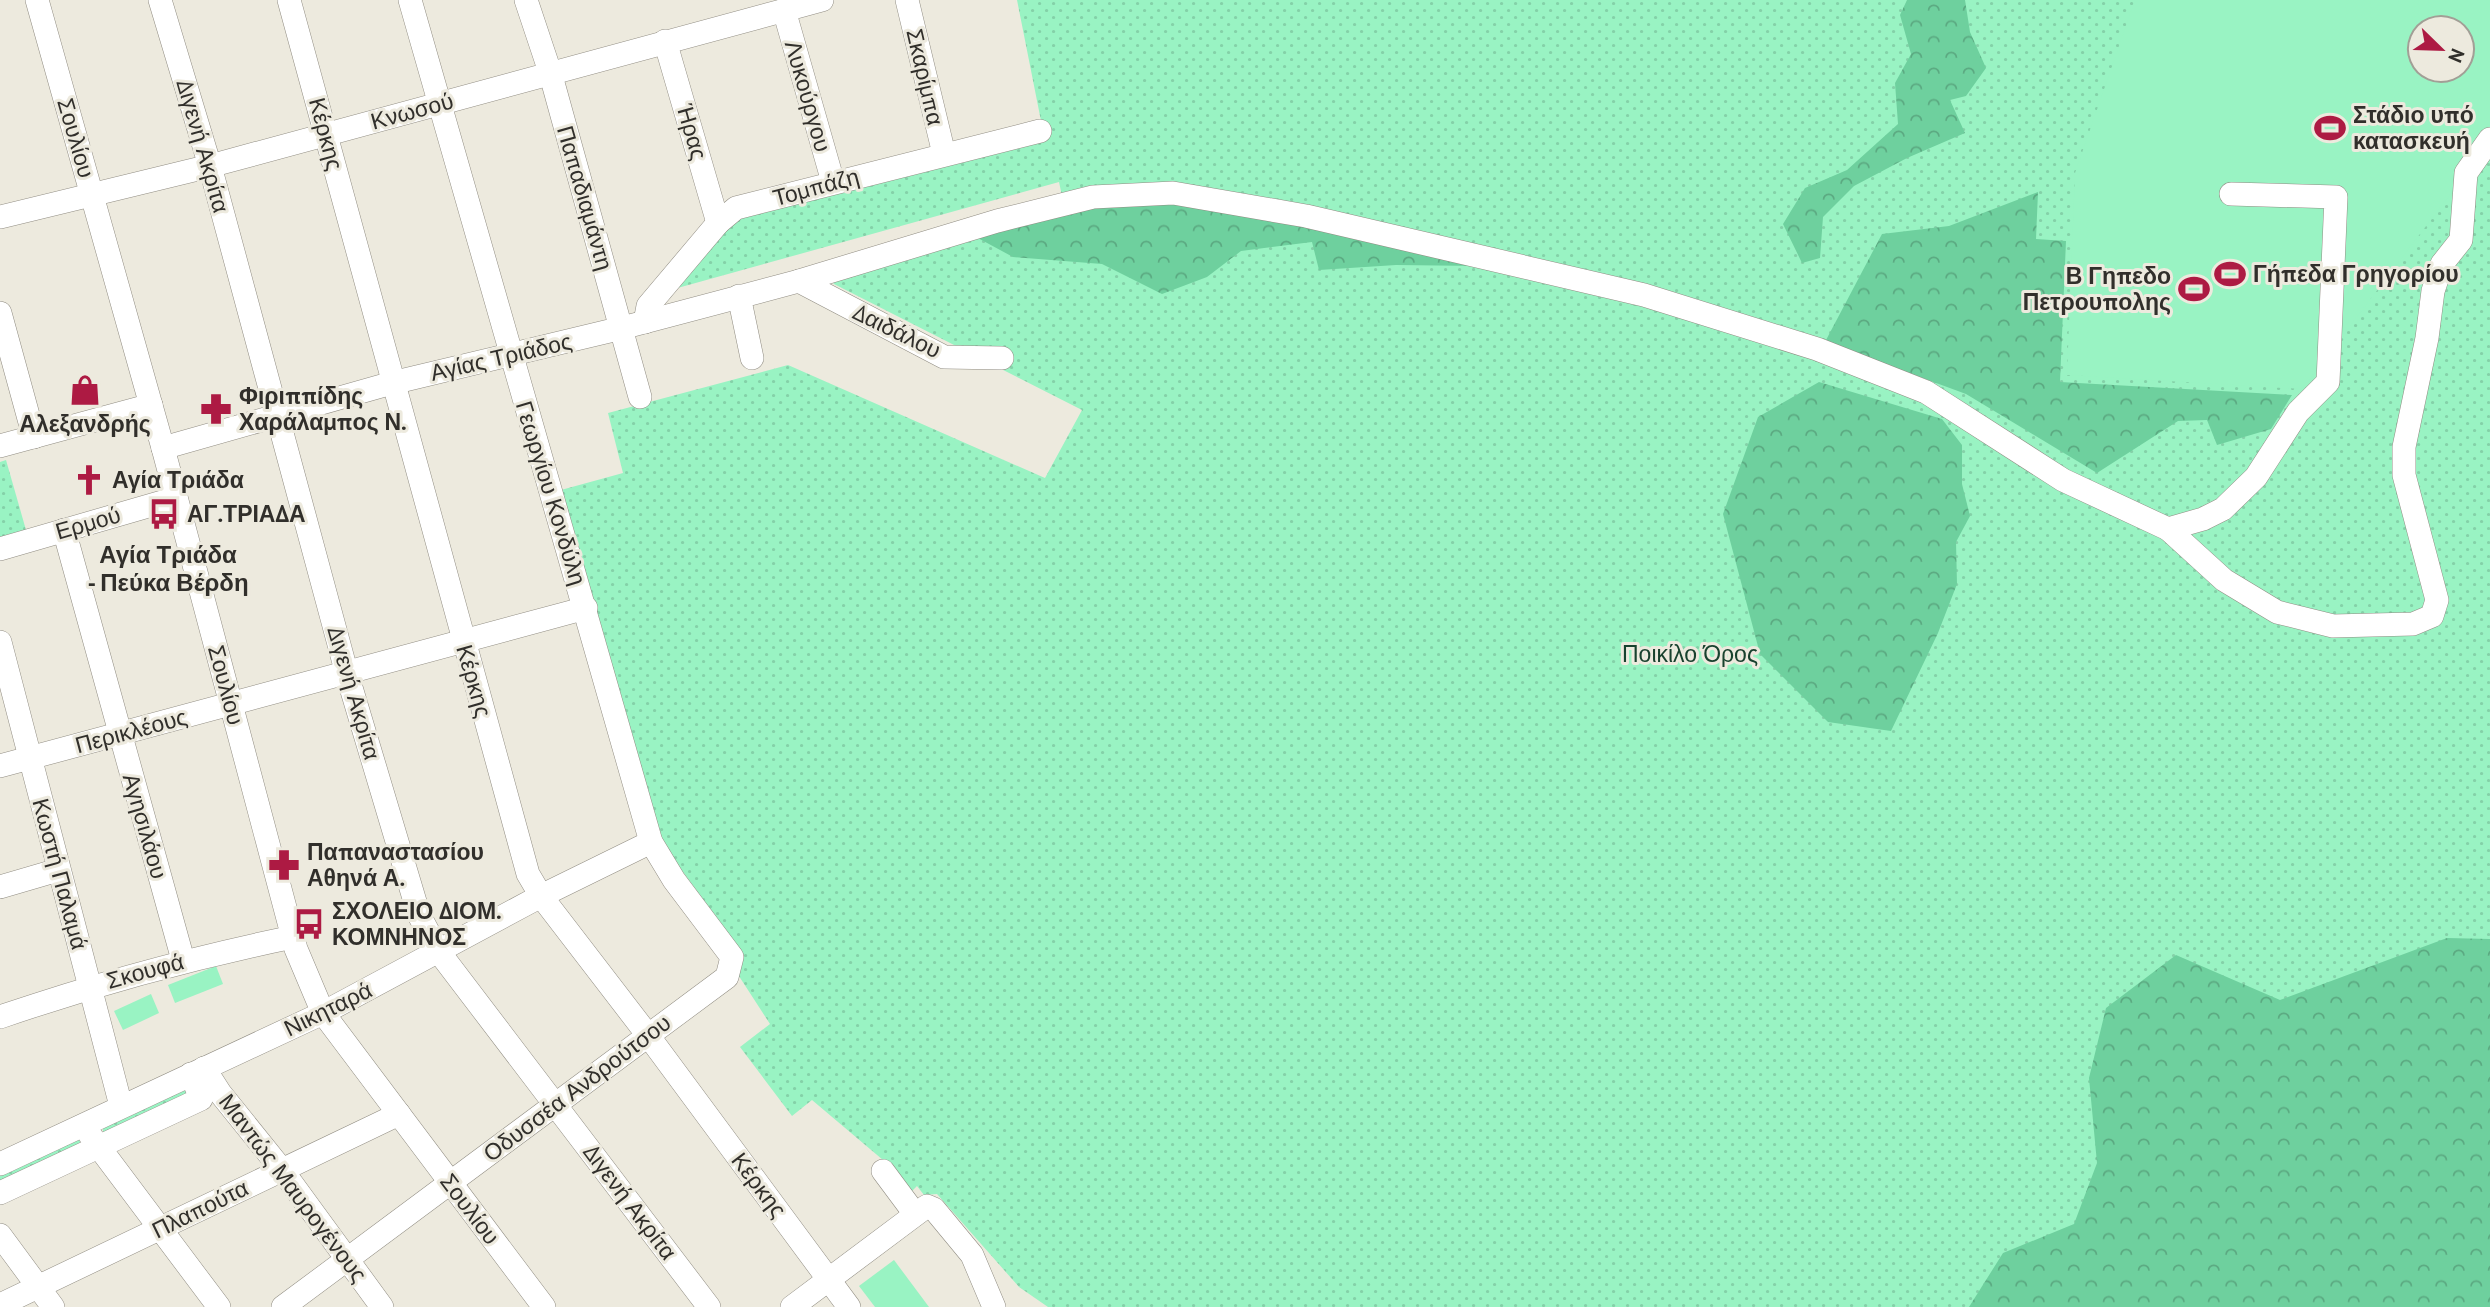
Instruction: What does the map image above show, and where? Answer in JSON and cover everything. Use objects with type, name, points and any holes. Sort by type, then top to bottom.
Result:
[{"type":"street","name":"Σουλίου","points":[[37,0],[151,405],[293,937],[310,989],[323,1013],[544,1307]]},
{"type":"street","name":"Διγενή Ακρίτα","points":[[160,0],[210,166],[347,674],[419,915],[439,953],[709,1307]]},
{"type":"street","name":"Κέρκης","points":[[289,0],[528,874],[541,896],[849,1307]]},
{"type":"street","name":"Γεωργίου Κονδύλη","points":[[410,0],[651,842],[674,880],[732,957],[732,966]]},
{"type":"street","name":"Παπαδιαμάντη","points":[[526,0],[550,72],[640,397]]},
{"type":"street","name":"Κνωσού","points":[[0,217],[210,166],[822,0]]},
{"type":"street","name":"Σκαρίμπα","points":[[907,0],[944,154]]},
{"type":"street","name":"Λυκούργου","points":[[784,10],[833,182]]},
{"type":"street","name":"Ήρας","points":[[665,41],[718,223]]},
{"type":"street","name":"Τομπάζη","points":[[645,322],[648,306],[718,223],[736,208],[1040,131]]},
{"type":"street","name":"Αγίας Τριάδος","points":[[163,449],[392,383],[622,328],[799,281],[997,221],[1093,197],[1173,193],[1297,215],[1644,295],[1817,349],[1926,392],[2063,480],[2168,529],[2224,580],[2277,612],[2333,626],[2413,624],[2432,616],[2437,600],[2403,475],[2404,447],[2427,338],[2433,290],[2442,264],[2461,240],[2466,173],[2490,139]]},
{"type":"street","points":[[2168,529],[2203,519],[2224,509],[2256,477],[2298,412],[2328,382],[2336,197],[2231,194]]},
{"type":"street","name":"Δαιδάλου","points":[[799,281],[944,357],[1002,358]]},
{"type":"street","points":[[739,296],[752,358]]},
{"type":"street","points":[[0,313],[34,437]]},
{"type":"street","points":[[0,446],[151,405]]},
{"type":"street","name":"Ερμού","points":[[0,549],[176,498]]},
{"type":"street","name":"Αγησιλάου","points":[[64,530],[183,960]]},
{"type":"street","name":"Περικλέους","points":[[0,766],[586,608]]},
{"type":"street","name":"Κωστή Παλαμά","points":[[0,642],[90,986],[125,1104],[141,1127]]},
{"type":"street","name":"Νικηταρά","points":[[4,1162],[323,1013],[541,896],[651,842]]},
{"type":"street","points":[[0,887],[58,870]]},
{"type":"street","name":"Σκουφά","points":[[0,1017],[90,986],[183,960],[293,937]]},
{"type":"street","name":"Οδυσσέα Ανδρούτσου","points":[[283,1307],[727,977],[732,966]]},
{"type":"street","points":[[4,1162],[9,1189],[201,1099],[198,1071]]},
{"type":"street","name":"Μαντώς Μαυρογένους","points":[[198,1071],[220,1093],[282,1170],[382,1307]]},
{"type":"street","points":[[152,1091],[162,1117]]},
{"type":"street","name":"Πλαπούτα","points":[[0,1305],[399,1114]]},
{"type":"street","points":[[82,1124],[219,1307]]},
{"type":"street","points":[[55,1137],[67,1161]]},
{"type":"street","points":[[883,1171],[920,1210]]},
{"type":"street","points":[[792,1307],[920,1210],[934,1209],[972,1255],[994,1307]]},
{"type":"street","points":[[0,1234],[53,1307]]},
{"type":"green space","name":"Ποικίλο Όρος","points":[[1017,0],[2490,0],[2490,1307],[1048,1307],[1019,1287],[937,1194],[924,1195],[917,1186],[911,1192],[883,1160],[812,1100],[792,1116],[740,1047],[770,1024],[735,970],[744,955],[669,853],[659,831],[561,490],[623,473],[608,413],[788,365],[1045,478],[1082,410],[834,284],[829,278],[976,237],[1067,219],[1059,182],[674,289],[739,213],[1044,136]]},
{"type":"green space","points":[[1907,0],[1965,0],[1970,32],[1986,68],[1966,96],[1950,100],[1965,133],[1907,158],[1854,186],[1823,217],[1820,258],[1802,263],[1783,224],[1805,188],[1847,170],[1898,124],[1895,83],[1911,54],[1900,15]]},
{"type":"green space","name":"Γήπεδα Γρηγορίου","points":[[2135,0],[2490,0],[2490,142],[2302,389],[2067,375],[2075,173]]},
{"type":"green space","points":[[2038,192],[2036,239],[2066,241],[2060,382],[2292,395],[2271,429],[2217,445],[2207,420],[2178,421],[2097,473],[1966,394],[1825,342],[1882,234],[1949,226]]},
{"type":"green space","points":[[1178,198],[1479,266],[1396,265],[1319,270],[1312,242],[1241,251],[1207,277],[1162,294],[1102,264],[1013,257],[976,237],[1060,212]]},
{"type":"green space","points":[[1819,382],[1942,419],[1962,445],[1962,484],[1970,516],[1956,542],[1957,584],[1938,633],[1891,731],[1828,722],[1760,654],[1723,514],[1758,417]]},
{"type":"green space","points":[[6,460],[26,530],[0,538],[0,462]]},
{"type":"green space","points":[[2447,938],[2490,939],[2490,1307],[1969,1307],[2003,1253],[2074,1224],[2097,1163],[2089,1078],[2106,1008],[2176,955],[2280,1000]]},
{"type":"green space","points":[[216,966],[223,984],[175,1003],[168,985]]},
{"type":"green space","points":[[151,994],[159,1013],[123,1030],[114,1011]]},
{"type":"green space","points":[[198,1080],[212,1093],[106,1135],[103,1132],[103,1127]]},
{"type":"green space","points":[[77,1136],[83,1147],[0,1189],[0,1172]]},
{"type":"green space","points":[[894,1260],[929,1307],[875,1307],[859,1286]]},
{"type":"place","name":"Στάδιο υπό κατασκευή","points":[[2330,128]]},
{"type":"place","name":"Γήπεδα Γρηγορίου","points":[[2230,274]]},
{"type":"place","name":"Β Γηπεδο Πετρουπολης","points":[[2194,289]]},
{"type":"place","name":"Αλεξανδρής","points":[[85,390]]},
{"type":"place","name":"Φιριππίδης Χαράλαμπος Ν.","points":[[216,409]]},
{"type":"place","name":"Αγία Τριάδα","points":[[89,480]]},
{"type":"place","name":"ΑΓ.ΤΡΙΑΔΑ","points":[[164,514]]},
{"type":"place","name":"Παπαναστασίου Αθηνά Α.","points":[[284,865]]},
{"type":"place","name":"ΣΧΟΛΕΙΟ ΔΙΟΜ. ΚΟΜΝΗΝΟΣ","points":[[309,924]]},
{"type":"district","name":"Αγία Τριάδα - Πεύκα Βέρδη","points":[[168,569]]}]
